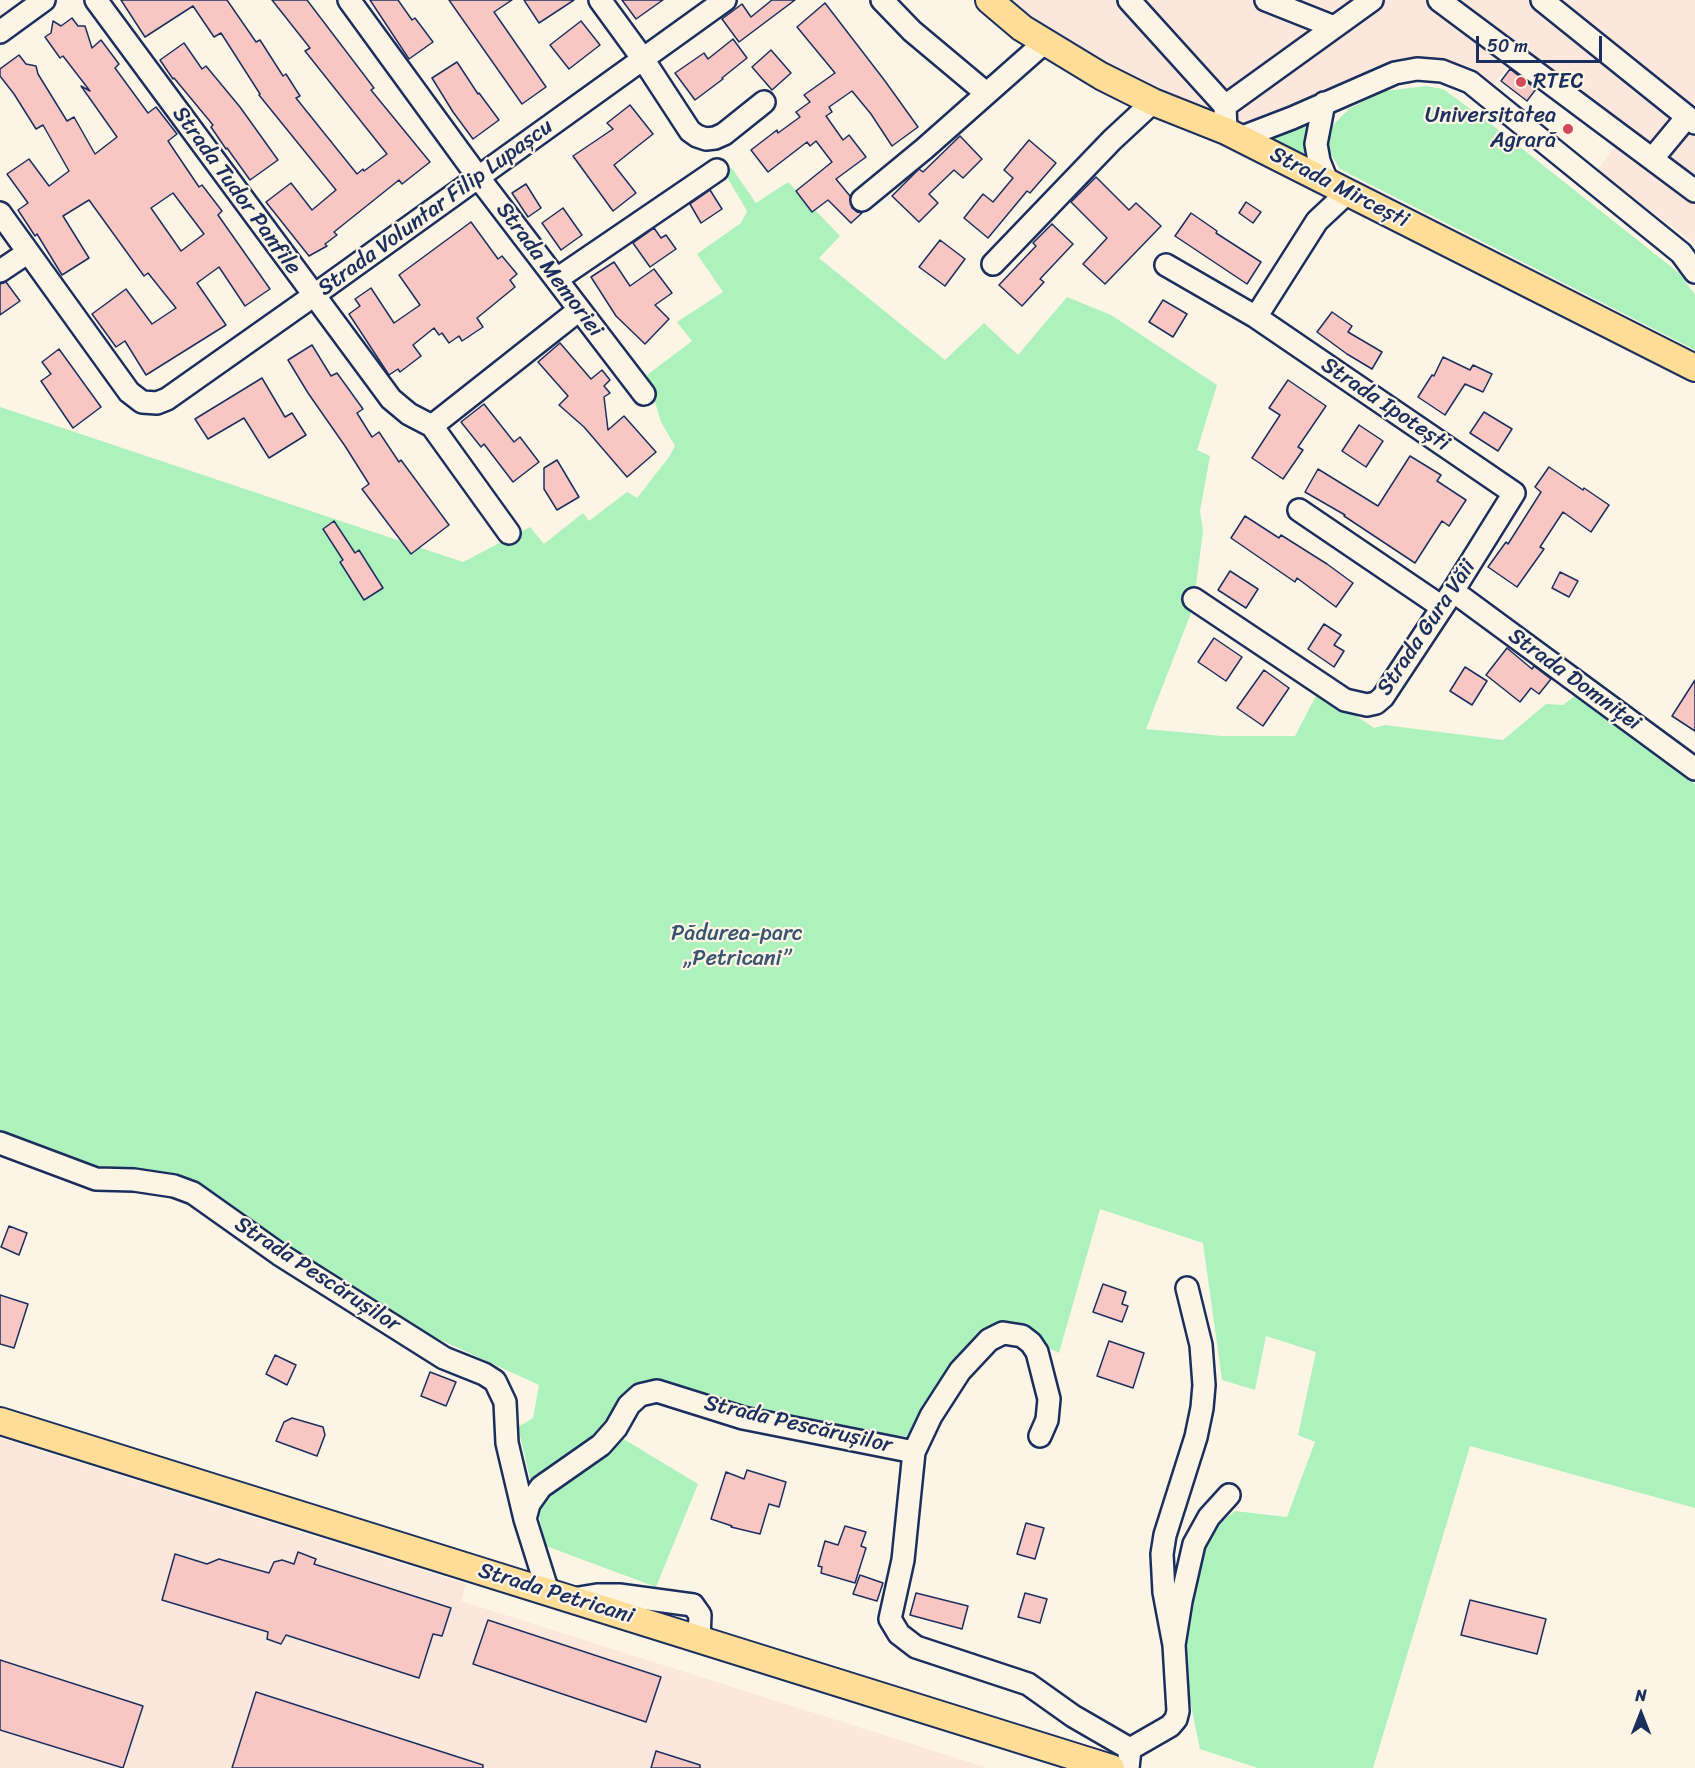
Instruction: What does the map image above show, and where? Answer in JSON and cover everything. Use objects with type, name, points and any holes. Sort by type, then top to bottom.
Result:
[{"type":"main road","name":"Strada Mircești","points":[[989,0],[1022,28],[1101,76],[1153,102],[1233,134],[1695,368]]},
{"type":"main road","name":"Strada Petricani","points":[[0,1421],[1111,1768]]},
{"type":"street","points":[[0,32],[44,0]]},
{"type":"street","name":"Strada Tudor Panfile","points":[[96,0],[391,399],[409,414],[432,426],[509,533]]},
{"type":"street","name":"Strada Memoriei","points":[[349,0],[477,177],[644,394]]},
{"type":"street","points":[[600,0],[643,59],[690,131],[706,139],[715,138],[724,134],[764,102]]},
{"type":"street","name":"Strada Voluntar Filip Lupașcu","points":[[27,253],[129,392],[142,402],[157,403],[167,399],[313,296],[725,0]]},
{"type":"street","points":[[882,0],[912,32],[986,93]]},
{"type":"street","points":[[1129,0],[1226,106],[1233,134],[1292,118],[1395,73],[1417,69],[1442,71],[1470,82],[1668,242],[1682,254],[1695,272]]},
{"type":"street","points":[[1266,0],[1334,27]]},
{"type":"street","points":[[1226,106],[1372,0]]},
{"type":"street","points":[[1439,0],[1695,191]]},
{"type":"street","points":[[1542,0],[1691,120],[1653,158]]},
{"type":"street","points":[[862,200],[924,149],[1045,42]]},
{"type":"street","points":[[993,264],[1112,140],[1153,102]]},
{"type":"street","points":[[1256,317],[1338,186],[1319,161],[1316,144],[1324,103]]},
{"type":"street","points":[[557,279],[717,170]]},
{"type":"street","points":[[0,213],[27,253],[0,271]]},
{"type":"street","name":"Strada Ipotești","points":[[1166,265],[1256,317],[1514,493]]},
{"type":"street","points":[[432,426],[579,310]]},
{"type":"street","name":"Strada Gura Văii","points":[[1194,599],[1345,700],[1366,705],[1376,702],[1383,697],[1448,599],[1514,493]]},
{"type":"street","name":"Strada Domniței","points":[[1299,510],[1448,599],[1695,769]]},
{"type":"street","name":"Strada Pescărușilor","points":[[0,1143],[96,1179],[144,1181],[174,1186],[193,1193],[279,1254],[444,1358],[484,1374],[495,1381],[505,1402],[507,1443],[525,1519],[548,1592]]},
{"type":"street","points":[[1174,1646],[1164,1592],[1162,1554],[1165,1535],[1196,1437],[1203,1396],[1201,1346],[1187,1288]]},
{"type":"street","name":"Strada Pescărușilor","points":[[1040,1436],[1047,1420],[1049,1399],[1037,1352],[1022,1336],[1003,1334],[989,1340],[960,1371],[931,1416],[914,1452],[903,1560],[890,1619],[899,1634],[916,1647],[1028,1684],[1129,1758],[1176,1719],[1178,1711],[1174,1646],[1194,1544],[1209,1516],[1229,1495]]},
{"type":"street","name":"Strada Pescărușilor","points":[[525,1519],[530,1504],[541,1487],[601,1445],[616,1428],[629,1405],[640,1395],[657,1391],[743,1418],[914,1452]]},
{"type":"shaded area","points":[[1004,0],[1695,0],[1695,244],[1597,170],[1620,141],[1515,59],[1490,88],[1460,65],[1438,58],[1403,63],[1267,126],[1209,116],[1091,60]]},
{"type":"shaded area","points":[[0,1438],[466,1584],[461,1601],[988,1768],[0,1768]]},
{"type":"green space","points":[[1426,86],[1443,89],[1491,124],[1679,273],[1695,295],[1695,350],[1340,169],[1329,151],[1329,129],[1350,108],[1385,91]]},
{"type":"green space","points":[[1311,116],[1307,155],[1266,138]]},
{"type":"green space","name":"Pădurea-parc „Petricani”","points":[[731,167],[756,203],[788,182],[840,236],[819,258],[945,360],[984,323],[1018,355],[1067,297],[1111,315],[1217,385],[1197,450],[1210,456],[1200,511],[1203,531],[1193,608],[1146,729],[1222,736],[1295,736],[1319,690],[1374,728],[1385,725],[1503,740],[1546,704],[1563,705],[1576,695],[1695,784],[1695,1508],[1470,1446],[1373,1768],[1258,1768],[1200,1749],[1183,1667],[1195,1571],[1212,1529],[1235,1511],[1287,1517],[1315,1442],[1298,1435],[1316,1352],[1266,1336],[1255,1390],[1222,1380],[1203,1243],[1100,1209],[1059,1353],[1002,1325],[950,1367],[917,1438],[796,1422],[640,1384],[607,1429],[698,1484],[656,1587],[546,1546],[518,1427],[533,1418],[539,1385],[432,1336],[178,1177],[64,1162],[0,1137],[0,407],[463,562],[530,527],[544,544],[583,513],[589,521],[627,492],[637,498],[675,446],[661,422],[647,375],[692,341],[677,322],[723,292],[697,254],[741,223],[747,211],[727,177]]},
{"type":"building","points":[[121,0],[227,0],[256,42],[260,40],[283,76],[286,74],[300,96],[296,98],[357,174],[387,154],[305,51],[310,48],[272,0],[307,0],[374,88],[371,90],[430,162],[402,184],[399,180],[334,232],[337,235],[325,244],[327,246],[309,256],[266,202],[291,183],[312,210],[336,190],[259,95],[221,33],[214,37],[193,6],[145,37]]},
{"type":"building","points":[[370,0],[398,0],[412,20],[415,18],[433,42],[409,59]]},
{"type":"building","points":[[449,0],[512,0],[494,12],[546,87],[522,104]]},
{"type":"building","points":[[524,0],[574,0],[539,23]]},
{"type":"building","points":[[622,0],[663,0],[636,19]]},
{"type":"building","points":[[772,0],[795,0],[739,42],[722,19],[742,4],[751,17]]},
{"type":"building","points":[[825,3],[918,127],[892,146],[871,114],[852,91],[829,107],[832,112],[826,116],[843,140],[849,135],[866,157],[836,179],[850,196],[852,208],[862,213],[851,223],[828,200],[812,212],[796,191],[832,162],[816,141],[810,146],[807,142],[768,172],[751,150],[777,130],[778,133],[800,117],[796,112],[810,102],[804,95],[835,73],[797,27]]},
{"type":"building","points":[[72,18],[78,26],[85,26],[92,48],[101,40],[119,64],[115,68],[148,113],[156,107],[177,134],[168,141],[199,187],[202,185],[222,211],[218,215],[270,289],[245,306],[219,267],[197,283],[226,325],[146,375],[125,341],[116,347],[92,314],[126,289],[152,324],[176,308],[148,273],[144,276],[89,200],[63,216],[89,258],[62,275],[37,234],[35,236],[18,210],[28,203],[7,174],[29,159],[49,186],[69,171],[43,125],[36,129],[0,76],[0,69],[19,55],[26,64],[36,66],[38,74],[67,121],[74,117],[95,154],[117,137],[81,86],[90,91],[63,56],[60,58],[45,37],[51,33],[53,21],[61,26]],"holes":[[[173,193],[204,234],[181,251],[151,208]]]},
{"type":"building","points":[[581,21],[600,45],[569,69],[550,45]]},
{"type":"building","points":[[733,39],[747,58],[695,100],[675,73],[704,53],[708,59]]},
{"type":"building","points":[[184,43],[202,69],[206,66],[240,107],[278,160],[250,180],[211,127],[213,125],[173,79],[160,60]]},
{"type":"building","points":[[771,50],[791,73],[772,90],[752,67]]},
{"type":"building","points":[[457,62],[499,120],[473,139],[432,78]]},
{"type":"building","name":"RTEC","points":[[1510,69],[1536,89],[1527,101],[1501,81]]},
{"type":"building","points":[[630,105],[653,134],[614,165],[636,193],[613,211],[573,156],[613,129],[607,123]]},
{"type":"building","points":[[960,136],[982,159],[963,178],[954,170],[929,194],[938,203],[919,222],[892,196],[919,169],[923,172]]},
{"type":"building","points":[[1029,140],[1056,163],[1030,193],[1027,191],[988,238],[964,218],[983,194],[993,202],[1013,178],[1004,170]]},
{"type":"building","points":[[1096,177],[1129,210],[1136,203],[1161,226],[1105,284],[1083,264],[1107,238],[1071,202]]},
{"type":"building","points":[[526,184],[541,208],[528,217],[512,193]]},
{"type":"building","points":[[710,190],[722,209],[701,223],[690,204]]},
{"type":"building","points":[[1246,202],[1261,212],[1253,223],[1239,213]]},
{"type":"building","points":[[563,208],[582,235],[561,250],[542,223]]},
{"type":"building","points":[[1191,213],[1217,231],[1216,233],[1261,262],[1247,284],[1175,236]]},
{"type":"building","points":[[471,222],[498,259],[502,256],[517,274],[510,280],[515,287],[477,318],[483,327],[462,341],[459,336],[449,343],[442,333],[439,335],[434,328],[413,345],[421,356],[400,372],[398,369],[389,375],[349,314],[360,306],[355,299],[371,288],[394,323],[420,305],[399,275]]},
{"type":"building","points":[[1052,224],[1073,244],[1040,279],[1044,282],[1022,306],[999,285],[1036,246],[1033,243]]},
{"type":"building","points":[[654,228],[661,238],[666,235],[676,249],[650,267],[633,243]]},
{"type":"building","points":[[940,240],[965,259],[945,286],[919,267]]},
{"type":"building","points":[[614,262],[630,286],[654,269],[672,293],[655,305],[669,319],[645,344],[616,316],[591,277]]},
{"type":"building","points":[[6,282],[20,301],[0,315],[0,284]]},
{"type":"building","points":[[1163,300],[1187,314],[1173,337],[1149,322]]},
{"type":"building","points":[[1332,312],[1352,326],[1348,332],[1382,352],[1372,369],[1317,332]]},
{"type":"building","points":[[560,343],[591,379],[602,370],[610,380],[604,386],[610,393],[604,397],[608,430],[624,416],[656,452],[627,477],[584,427],[559,405],[568,396],[538,362]]},
{"type":"building","points":[[312,345],[331,376],[337,373],[363,409],[357,413],[372,437],[379,432],[399,462],[401,460],[449,525],[411,554],[362,489],[369,484],[288,360]]},
{"type":"building","points":[[59,349],[101,407],[73,428],[41,381],[51,374],[42,362]]},
{"type":"building","points":[[1443,357],[1470,370],[1473,365],[1492,374],[1483,392],[1465,384],[1445,415],[1418,397],[1432,375],[1434,376]]},
{"type":"building","points":[[262,378],[285,417],[292,413],[306,435],[269,458],[244,418],[208,439],[195,419]]},
{"type":"building","points":[[1288,380],[1326,406],[1298,447],[1303,450],[1283,479],[1252,458],[1280,415],[1269,408]]},
{"type":"building","points":[[484,404],[514,442],[520,437],[539,462],[513,482],[484,444],[481,447],[461,422]]},
{"type":"building","points":[[1484,412],[1512,429],[1498,451],[1470,433]]},
{"type":"building","points":[[1359,425],[1383,441],[1366,467],[1342,451]]},
{"type":"building","points":[[1410,456],[1441,475],[1437,481],[1466,500],[1449,526],[1442,521],[1415,563],[1345,515],[1305,492],[1318,469],[1378,506]]},
{"type":"building","points":[[557,460],[579,497],[557,510],[544,489],[544,468]]},
{"type":"building","points":[[1549,467],[1609,505],[1591,532],[1563,512],[1540,547],[1544,549],[1517,587],[1488,567],[1506,542],[1508,544],[1541,492],[1535,487]]},
{"type":"building","points":[[1245,516],[1279,538],[1281,535],[1353,583],[1336,607],[1297,578],[1295,582],[1231,538]]},
{"type":"building","points":[[334,521],[355,553],[359,550],[383,588],[364,600],[340,562],[343,560],[323,529]]},
{"type":"building","points":[[1230,571],[1258,589],[1246,608],[1218,590]]},
{"type":"building","points":[[1560,572],[1578,581],[1569,597],[1552,588]]},
{"type":"building","points":[[1324,624],[1341,635],[1334,645],[1344,651],[1334,667],[1308,649]]},
{"type":"building","points":[[1214,638],[1242,657],[1226,681],[1198,662]]},
{"type":"building","points":[[1507,648],[1532,669],[1534,666],[1551,679],[1539,694],[1531,688],[1520,702],[1486,675]]},
{"type":"building","points":[[1465,667],[1487,681],[1472,705],[1450,691]]},
{"type":"building","points":[[1264,670],[1289,688],[1263,726],[1237,708]]},
{"type":"building","points":[[1695,680],[1695,731],[1672,716]]},
{"type":"building","points":[[9,1226],[27,1233],[19,1255],[1,1247]]},
{"type":"building","points":[[1103,1284],[1126,1292],[1122,1304],[1128,1306],[1122,1322],[1093,1312]]},
{"type":"building","points":[[0,1295],[28,1304],[14,1348],[0,1344]]},
{"type":"building","points":[[1109,1341],[1144,1353],[1133,1388],[1097,1376]]},
{"type":"building","points":[[275,1355],[296,1365],[287,1385],[266,1374]]},
{"type":"building","points":[[430,1372],[456,1382],[446,1406],[421,1396]]},
{"type":"building","points":[[292,1418],[323,1427],[325,1435],[317,1456],[276,1441],[284,1422]]},
{"type":"building","points":[[747,1470],[786,1482],[779,1507],[769,1504],[760,1534],[711,1519],[726,1472],[744,1479]]},
{"type":"building","points":[[1026,1523],[1044,1528],[1035,1559],[1017,1554]]},
{"type":"building","points":[[845,1526],[866,1532],[861,1546],[866,1548],[855,1583],[821,1573],[822,1567],[818,1566],[825,1541],[838,1545]]},
{"type":"building","points":[[298,1552],[316,1559],[314,1564],[451,1608],[442,1636],[433,1634],[419,1678],[286,1635],[281,1644],[267,1639],[268,1632],[162,1600],[175,1554],[207,1564],[219,1559],[269,1573],[274,1562],[282,1560],[294,1564]]},
{"type":"building","points":[[860,1575],[883,1583],[877,1601],[853,1594]]},
{"type":"building","points":[[916,1593],[968,1606],[962,1629],[910,1615]]},
{"type":"building","points":[[1025,1593],[1047,1599],[1040,1623],[1018,1617]]},
{"type":"building","points":[[1470,1600],[1546,1619],[1537,1654],[1461,1635]]},
{"type":"building","points":[[488,1620],[661,1677],[646,1722],[473,1664]]},
{"type":"building","points":[[0,1660],[143,1706],[123,1768],[0,1730]]},
{"type":"building","points":[[256,1692],[483,1765],[483,1768],[232,1768]]},
{"type":"building","points":[[656,1751],[700,1765],[700,1768],[651,1768]]},
{"type":"place","name":"RTEC","points":[[1521,82]]},
{"type":"place","name":"Universitatea Agrară","points":[[1568,129]]}]
